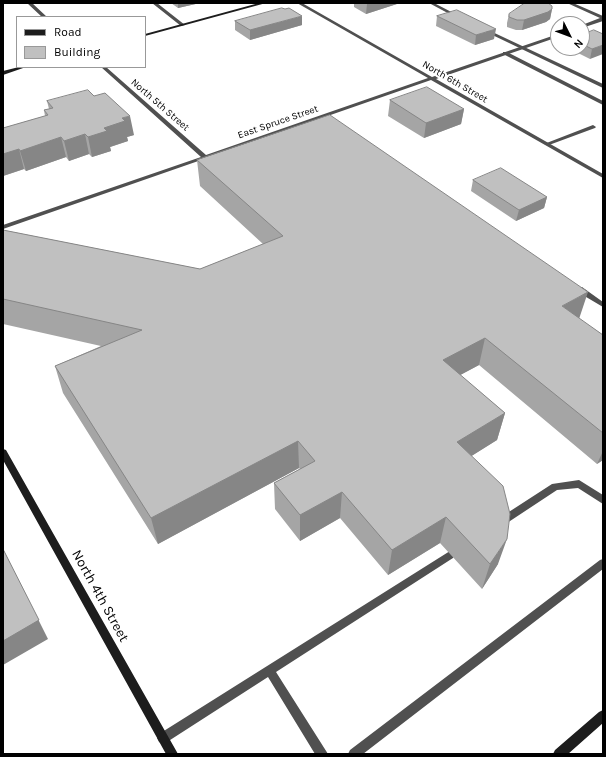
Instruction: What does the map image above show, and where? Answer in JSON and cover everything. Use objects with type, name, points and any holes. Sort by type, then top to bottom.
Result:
[{"type":"main road","points":[[146,35],[264,3]]},
{"type":"main road","points":[[3,72],[20,68]]},
{"type":"main road","name":"North 4th Street","points":[[3,452],[172,754]]},
{"type":"main road","points":[[559,754],[603,716]]},
{"type":"street","points":[[28,3],[44,16]]},
{"type":"street","points":[[154,3],[183,25]]},
{"type":"street","name":"North 6th Street","points":[[299,3],[603,176]]},
{"type":"street","points":[[431,3],[466,20]]},
{"type":"street","points":[[569,3],[603,18]]},
{"type":"street","points":[[590,23],[603,18]]},
{"type":"street","points":[[480,27],[521,48],[603,86]]},
{"type":"street","name":"East Spruce Street","points":[[3,227],[550,38]]},
{"type":"street","points":[[505,53],[603,103]]},
{"type":"street","name":"North 5th Street","points":[[104,68],[205,157]]},
{"type":"street","points":[[325,115],[331,120]]},
{"type":"street","points":[[547,144],[593,127]]},
{"type":"street","points":[[571,283],[603,305]]},
{"type":"street","points":[[498,524],[555,487],[579,484],[603,500]]},
{"type":"street","points":[[163,738],[450,555]]},
{"type":"street","points":[[354,754],[603,563]]},
{"type":"street","points":[[269,670],[322,754]]},
{"type":"building","points":[[525,3],[548,3],[552,6],[552,9],[548,12],[524,20],[517,20],[509,17],[509,14]]},
{"type":"building","points":[[282,8],[289,8],[302,16],[250,30],[235,21]]},
{"type":"building","points":[[457,10],[496,29],[476,35],[437,16]]},
{"type":"building","points":[[594,30],[603,34],[603,45],[592,49],[590,48],[590,32]]},
{"type":"building","points":[[427,87],[464,109],[426,123],[390,100]]},
{"type":"building","points":[[88,90],[94,96],[105,93],[130,116],[122,118],[125,121],[104,128],[107,131],[88,137],[85,134],[64,141],[61,137],[20,151],[19,149],[3,154],[3,128],[48,115],[44,110],[53,108],[47,101]]},
{"type":"building","points":[[330,115],[588,292],[562,306],[603,335],[603,433],[485,338],[443,360],[505,413],[457,442],[503,486],[510,514],[507,539],[490,564],[446,517],[392,550],[342,492],[300,515],[274,483],[315,461],[298,441],[151,518],[55,366],[142,330],[3,299],[3,230],[200,269],[283,236],[197,160]]},
{"type":"building","points":[[501,168],[547,197],[519,210],[473,180]]},
{"type":"building","points":[[3,549],[39,620],[3,641]]}]
